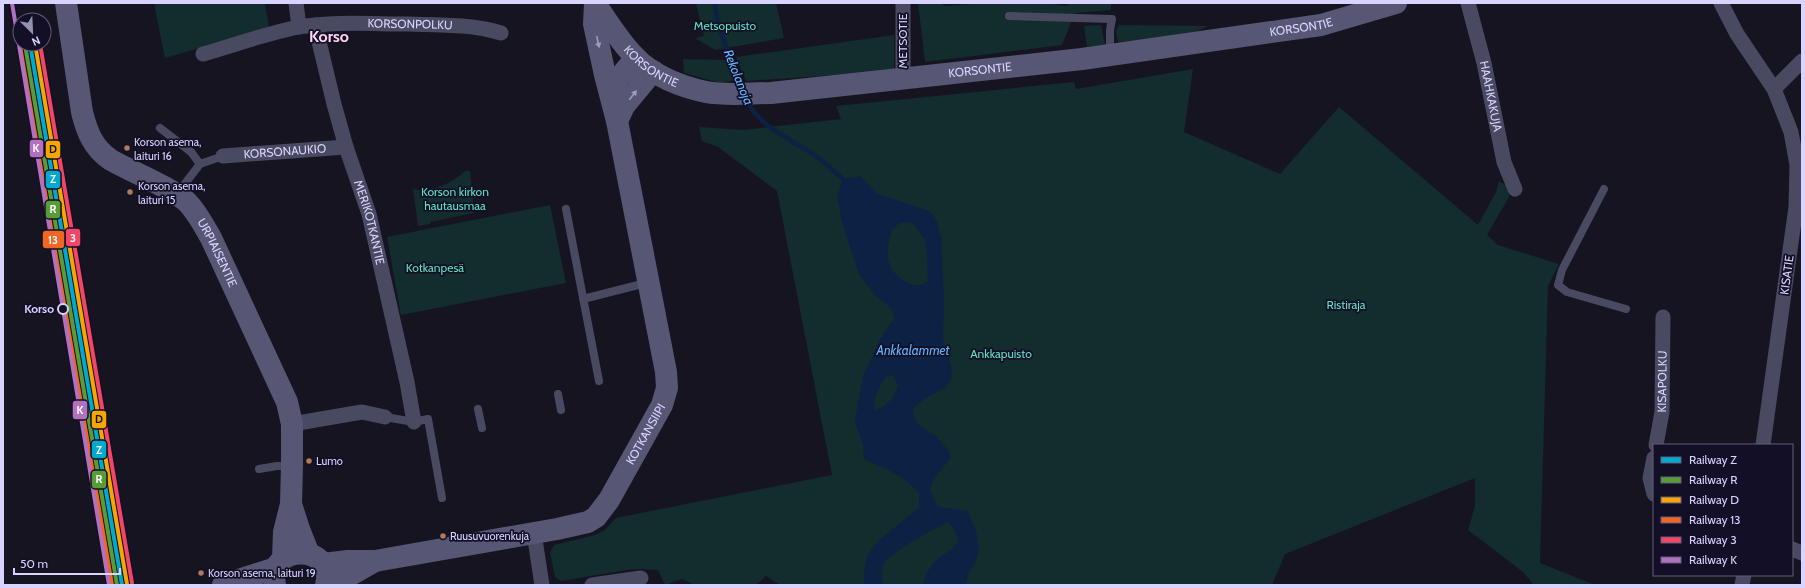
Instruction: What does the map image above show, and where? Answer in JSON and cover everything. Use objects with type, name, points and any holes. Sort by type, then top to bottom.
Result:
[{"type":"main road","name":"URPIAISENTIE","points":[[66,3],[82,112],[86,128],[92,142],[101,153],[111,160],[176,194],[187,202],[198,216],[211,238],[287,402],[292,424],[291,504],[284,532],[278,571]]},
{"type":"main road","name":"KORSONTIE","points":[[595,3],[618,37],[636,58],[653,72],[672,81],[706,92],[771,93],[1110,55],[1321,25],[1396,3]]},
{"type":"main road","name":"KOTKANSIIPI","points":[[316,559],[375,561],[588,522],[596,516],[609,500],[662,405],[667,388],[666,372],[617,121],[594,24],[595,3]]},
{"type":"main road","points":[[611,93],[618,79],[636,58]]},
{"type":"main road","points":[[617,121],[624,106],[653,72]]},
{"type":"main road","name":"URPIAISENTIE","points":[[291,504],[299,529],[327,576],[326,585]]},
{"type":"main road","points":[[223,585],[278,571],[297,553],[316,559]]},
{"type":"main road","name":"KOTKANSIIPI","points":[[334,585],[375,561]]},
{"type":"street","points":[[296,3],[299,27]]},
{"type":"street","name":"METSOTIE","points":[[903,3],[903,79]]},
{"type":"street","name":"HAAHKAKUJA","points":[[1468,3],[1484,63],[1504,162],[1515,189]]},
{"type":"street","name":"KISATIE","points":[[1721,3],[1737,34],[1774,88],[1791,132],[1797,165],[1796,207],[1764,444]]},
{"type":"street","name":"KORSONPOLKU","points":[[203,54],[299,27],[315,25],[344,23],[462,26],[484,28],[501,33]]},
{"type":"street","name":"MERIKOTKANTIE","points":[[315,25],[346,147],[369,214],[407,382],[414,422]]},
{"type":"street","points":[[1774,88],[1802,61]]},
{"type":"street","name":"KORSONAUKIO","points":[[223,156],[346,147]]},
{"type":"street","name":"KISAPOLKU","points":[[1656,444],[1662,412],[1663,317]]},
{"type":"street","points":[[292,424],[362,412],[385,417]]},
{"type":"street","points":[[1653,463],[1650,478],[1653,490]]},
{"type":"street","points":[[534,533],[542,585]]},
{"type":"street","points":[[592,585],[644,581]]},
{"type":"lane","points":[[1009,16],[1112,19],[1110,30],[1110,55]]},
{"type":"lane","points":[[160,128],[191,152],[200,164]]},
{"type":"lane","points":[[176,194],[200,164],[223,156]]},
{"type":"lane","points":[[1604,189],[1562,270],[1558,285],[1567,292],[1626,309]]},
{"type":"lane","points":[[566,209],[599,381]]},
{"type":"lane","points":[[583,299],[638,285]]},
{"type":"lane","points":[[558,394],[561,410]]},
{"type":"lane","points":[[478,409],[482,428]]},
{"type":"lane","points":[[385,417],[414,422],[428,419],[442,498]]},
{"type":"lane","points":[[259,469],[277,466],[292,466]]},
{"type":"green space","points":[[154,3],[265,3],[269,28],[165,58]]},
{"type":"green space","name":"Metsopuisto","points":[[696,3],[776,3],[784,38],[715,50],[695,38],[704,36]]},
{"type":"green space","points":[[918,3],[940,3],[945,6],[991,3],[1037,3],[1067,6],[1068,3],[1111,3],[1111,10],[1075,13],[1062,45],[925,62]]},
{"type":"green space","points":[[1101,25],[1105,45],[1087,47],[1084,26]]},
{"type":"green space","points":[[1119,25],[1208,26],[1189,35],[1118,42],[1116,31]]},
{"type":"green space","points":[[894,35],[894,71],[746,81],[736,57]]},
{"type":"green space","points":[[683,59],[728,60],[735,80],[720,83],[684,73]]},
{"type":"green space","name":"Ankkapuisto","points":[[1193,69],[1184,132],[1280,174],[1339,107],[1478,225],[1496,192],[1499,181],[1510,188],[1509,197],[1487,235],[1498,245],[1559,264],[1548,286],[1540,563],[1595,585],[1534,585],[1523,572],[1468,530],[1475,506],[1475,478],[1285,554],[1272,585],[780,585],[766,576],[756,585],[695,585],[682,579],[665,585],[658,570],[640,569],[561,581],[555,577],[550,552],[554,545],[595,535],[605,530],[616,518],[832,475],[777,191],[718,147],[702,141],[699,127],[743,130],[841,119],[836,106],[1074,82],[1076,89]]},
{"type":"green space","name":"Korson kirkon hautausmaa","points":[[465,171],[470,171],[474,213],[418,226],[413,189],[427,190],[441,186]]},
{"type":"green space","name":"Kotkanpesä","points":[[550,205],[566,283],[401,315],[387,237]]},
{"type":"water","name":"Ankkalammet","points":[[860,176],[878,194],[929,211],[936,219],[941,237],[944,301],[943,339],[951,365],[952,378],[945,388],[924,399],[915,407],[913,413],[917,423],[937,437],[948,450],[951,457],[932,482],[930,490],[937,506],[968,511],[976,532],[979,548],[966,585],[923,585],[925,577],[933,563],[951,550],[957,543],[958,539],[948,522],[913,541],[888,559],[884,564],[882,572],[884,585],[864,585],[865,564],[870,551],[882,538],[919,508],[919,493],[912,485],[898,476],[864,458],[863,446],[855,421],[863,376],[882,336],[895,318],[891,308],[875,295],[859,274],[844,229],[837,197],[843,179]],"holes":[[[912,222],[924,238],[927,252],[928,281],[918,285],[912,285],[901,279],[890,266],[888,257],[888,247],[892,229],[900,223]],[[889,375],[894,376],[898,386],[887,404],[875,410],[874,401],[883,382]]]},
{"type":"waterway","name":"Rekolanoja","points":[[715,3],[721,34],[742,87]]},
{"type":"waterway","name":"Rekolanoja","points":[[747,100],[752,110],[769,126],[820,159],[843,179]]},
{"type":"rail line","name":"K","points":[[12,3],[109,585]]},
{"type":"rail line","name":"13","points":[[21,52],[112,585]]},
{"type":"rail line","name":"R","points":[[26,52],[117,585]]},
{"type":"rail line","name":"Z","points":[[31,52],[122,585]]},
{"type":"rail line","name":"D","points":[[36,52],[127,584]]},
{"type":"rail line","name":"3","points":[[41,52],[132,583]]},
{"type":"place","name":"Korson asema, laituri 16","points":[[127,148]]},
{"type":"place","name":"Korson asema, laituri 15","points":[[130,192]]},
{"type":"place","name":"Korso","points":[[63,309]]},
{"type":"place","name":"Lumo","points":[[309,461]]},
{"type":"place","name":"Ruusuvuorenkuja","points":[[443,536]]},
{"type":"place","name":"Korson asema, laituri 19","points":[[201,573]]},
{"type":"district","name":"Korso","points":[[329,36]]},
{"type":"park label","name":"Ristiraja","points":[[1346,305]]}]
